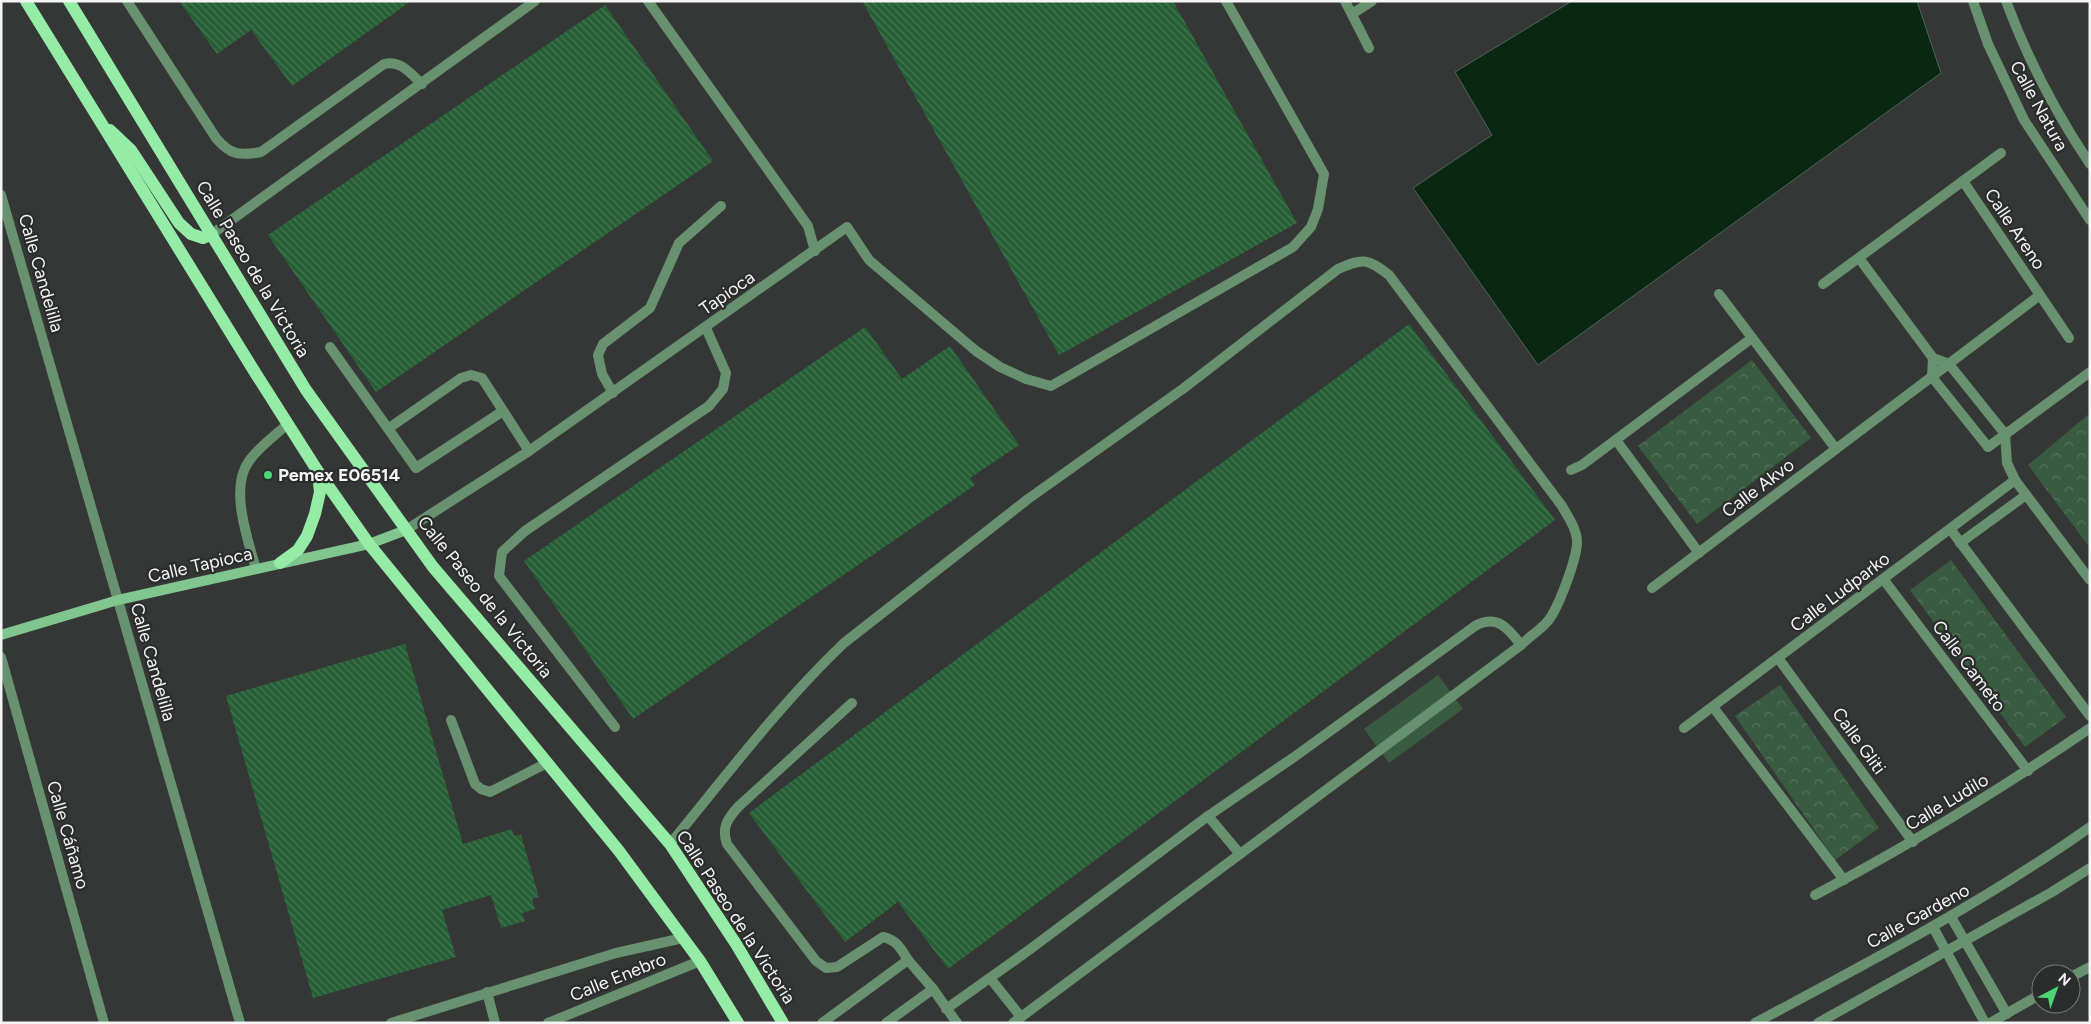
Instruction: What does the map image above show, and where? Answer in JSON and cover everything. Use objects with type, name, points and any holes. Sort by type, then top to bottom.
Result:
[{"type":"main road","points":[[26,1],[288,424],[369,544],[619,852],[700,961],[738,1023]]},
{"type":"main road","name":"Calle Paseo de la Victoria","points":[[69,1],[306,390],[440,576],[670,844],[736,944],[783,1023]]},
{"type":"main road","points":[[102,124],[131,150],[179,223],[191,234],[202,238],[212,234]]},
{"type":"main road","points":[[280,563],[298,550],[307,536],[320,492],[318,470]]},
{"type":"street","points":[[127,1],[216,138],[224,148],[244,156],[261,152],[384,64],[393,62],[403,66],[422,84]]},
{"type":"street","points":[[212,234],[535,1]]},
{"type":"street","points":[[648,1],[808,226],[815,251]]},
{"type":"street","name":"Tapioca","points":[[406,530],[529,451],[847,228],[869,260],[976,351],[1000,367],[1026,380],[1051,386],[1293,247],[1311,227],[1318,209],[1324,174],[1226,1]]},
{"type":"street","points":[[1345,1],[1369,48]]},
{"type":"street","points":[[1352,14],[1372,1]]},
{"type":"street","name":"Calle Natura","points":[[1973,1],[1988,44],[2024,120],[2090,220]]},
{"type":"street","name":"Calle Natura","points":[[2006,1],[2021,42],[2046,94],[2090,164]]},
{"type":"street","name":"Calle Areno","points":[[1823,284],[2001,153]]},
{"type":"street","name":"Calle Areno","points":[[1963,181],[2069,338]]},
{"type":"street","name":"Calle Candelilla","points":[[2,201],[240,1023]]},
{"type":"street","points":[[613,393],[602,374],[598,355],[603,344],[650,308],[679,243],[721,206]]},
{"type":"street","points":[[1859,258],[1933,358],[1948,364],[2005,434],[2007,463],[2015,480],[2090,580]]},
{"type":"street","points":[[670,844],[785,705],[817,669],[844,644],[1028,499],[1184,388],[1338,269],[1356,261],[1373,263],[1389,275],[1562,506],[1574,527],[1577,541],[1564,589],[1548,621],[1520,645],[1017,1020],[990,978]]},
{"type":"street","points":[[1719,294],[1836,449]]},
{"type":"street","name":"Calle Areno","points":[[1932,377],[2040,295]]},
{"type":"street","points":[[615,727],[499,576],[502,552],[525,531],[709,406],[722,389],[726,373],[706,328]]},
{"type":"street","points":[[1571,470],[1582,465],[1752,338]]},
{"type":"street","points":[[330,347],[416,468],[503,411]]},
{"type":"street","points":[[1933,358],[1932,377],[1988,447],[2006,450]]},
{"type":"street","points":[[1988,447],[2090,372]]},
{"type":"street","points":[[389,428],[461,378],[471,375],[482,378],[529,451]]},
{"type":"street","name":"Calle Akvo","points":[[1652,588],[1932,377]]},
{"type":"street","points":[[256,569],[242,516],[240,482],[248,463],[262,446],[288,424]]},
{"type":"street","points":[[1616,440],[1699,552]]},
{"type":"street","name":"Calle Ludparko","points":[[1684,728],[1951,530],[2015,480]]},
{"type":"street","points":[[1960,543],[2026,495]]},
{"type":"street","name":"Calle Tapioca","points":[[1,635],[118,600],[369,544],[406,530]]},
{"type":"street","points":[[1951,530],[2090,716]]},
{"type":"street","name":"Calle Cameto","points":[[1884,580],[2028,771]]},
{"type":"street","points":[[946,1009],[1208,816],[1305,749],[1475,626],[1485,620],[1498,623],[1508,629],[1520,645]]},
{"type":"street","name":"Calle Cáñamo","points":[[1,657],[104,1023]]},
{"type":"street","name":"Calle Gliti","points":[[1778,658],[1913,842]]},
{"type":"street","points":[[852,703],[739,806],[726,824],[724,834],[727,844],[816,961],[826,968],[837,967],[883,937],[891,939],[899,945],[908,960],[933,989],[957,1023]]},
{"type":"street","points":[[1713,707],[1844,880]]},
{"type":"street","points":[[451,720],[475,784],[481,789],[490,792],[547,763]]},
{"type":"street","name":"Calle Ludilo","points":[[1815,895],[1913,842],[2028,771],[2090,728]]},
{"type":"street","points":[[1208,816],[1240,854]]},
{"type":"street","name":"Calle Gardeno","points":[[1755,1023],[1952,917],[2040,862],[2090,827]]},
{"type":"street","points":[[1818,1023],[2052,892],[2090,868]]},
{"type":"street","points":[[1952,917],[2007,1014]]},
{"type":"street","points":[[1933,927],[1985,1023]]},
{"type":"street","points":[[391,1023],[616,952],[683,938]]},
{"type":"street","points":[[822,1023],[908,960]]},
{"type":"street","name":"Calle Enebro","points":[[548,1023],[700,961]]},
{"type":"street","points":[[886,1023],[898,1020],[933,989]]},
{"type":"street","points":[[487,992],[495,1023]]},
{"type":"street","points":[[1990,1023],[2031,1000]]},
{"type":"green space","points":[[1752,360],[1811,438],[1697,524],[1638,446]]},
{"type":"green space","points":[[2090,413],[2090,548],[2028,465]]},
{"type":"green space","points":[[1951,560],[2066,717],[2025,747],[1910,590]]},
{"type":"green space","points":[[1438,675],[1463,709],[1389,763],[1364,729]]},
{"type":"green space","points":[[1780,685],[1879,828],[1835,860],[1735,716]]},
{"type":"shaded area","points":[[1572,1],[1917,1],[1941,73],[1538,365],[1413,188],[1492,135],[1455,72]]},
{"type":"building","points":[[179,1],[411,1],[292,86],[251,30],[217,54]]},
{"type":"building","points":[[862,1],[1173,1],[1297,223],[1059,355]]},
{"type":"building","points":[[605,5],[713,161],[376,392],[268,235]]},
{"type":"building","points":[[1409,324],[1555,520],[948,969],[898,902],[845,942],[749,813]]},
{"type":"building","points":[[865,327],[902,379],[950,346],[1019,445],[970,478],[975,485],[633,719],[524,561]]},
{"type":"building","points":[[405,644],[463,844],[512,829],[514,836],[521,835],[539,897],[532,899],[535,909],[522,913],[525,921],[501,928],[491,895],[442,910],[456,957],[313,998],[226,696]]},
{"type":"place","name":"Pemex E06514","points":[[268,475]]}]
